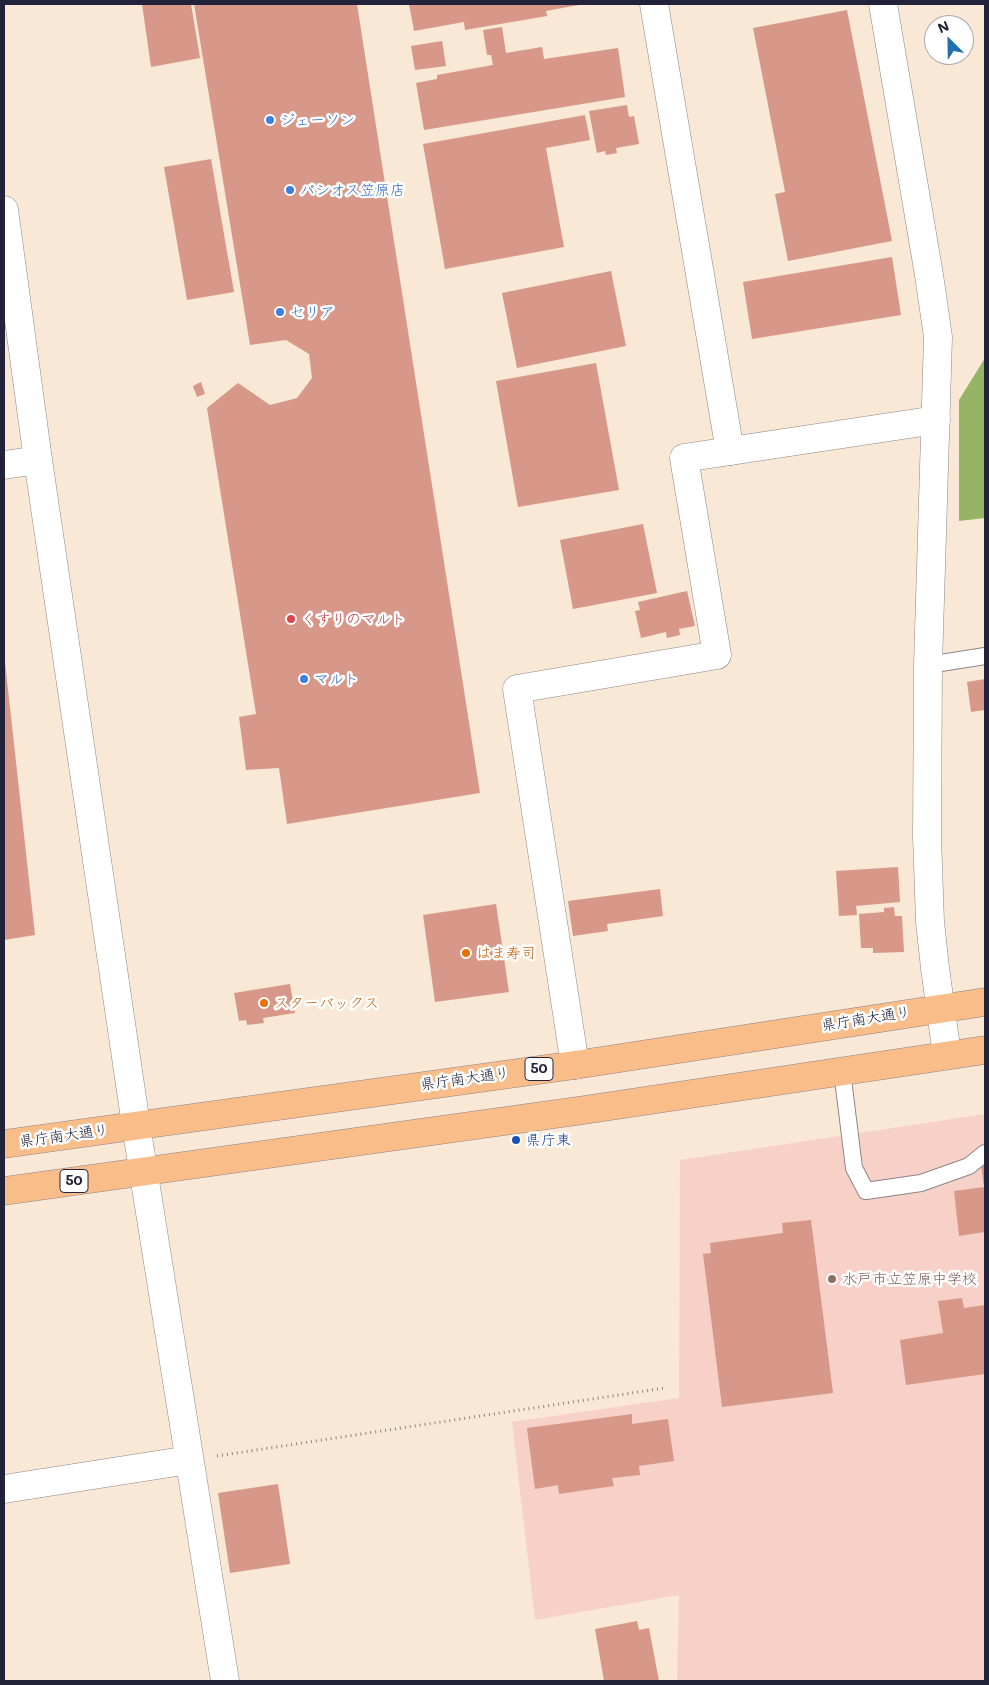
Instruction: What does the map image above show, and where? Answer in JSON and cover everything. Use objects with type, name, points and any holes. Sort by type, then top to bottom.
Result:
[{"type":"main road","name":"県庁南大通り","points":[[4,1144],[575,1064],[985,1002]]},
{"type":"main road","name":"50","points":[[4,1191],[584,1110],[985,1050]]},
{"type":"street","points":[[654,4],[730,450]]},
{"type":"street","points":[[883,4],[938,338],[928,665],[927,809],[929,893],[935,968],[947,1055]]},
{"type":"street","points":[[4,210],[38,460],[136,1125],[225,1681]]},
{"type":"street","points":[[575,1064],[517,689],[717,655],[684,458],[936,420]]},
{"type":"street","points":[[4,465],[38,460]]},
{"type":"street","points":[[4,1489],[189,1460]]},
{"type":"lane","points":[[928,665],[985,656]]},
{"type":"lane","points":[[842,1071],[854,1168],[866,1191],[920,1183],[968,1166],[985,1153]]},
{"type":"path","points":[[189,1460],[665,1388]]},
{"type":"shaded area","name":"水戸市立笠原中学校","points":[[985,1114],[985,1681],[677,1681],[679,1595],[535,1620],[512,1422],[679,1398],[680,1160]]},
{"type":"green space","points":[[985,358],[985,518],[959,521],[959,400]]},
{"type":"building","points":[[142,4],[191,4],[200,58],[151,67]]},
{"type":"building","points":[[194,4],[357,4],[480,793],[287,824],[279,768],[246,770],[239,717],[256,714],[207,408],[238,383],[270,405],[297,398],[312,378],[309,354],[286,340],[250,345]]},
{"type":"building","points":[[409,4],[579,5],[546,11],[547,16],[465,30],[464,22],[414,31]]},
{"type":"building","points":[[847,10],[892,241],[788,261],[775,194],[785,192],[753,28]]},
{"type":"building","points":[[502,27],[506,53],[542,47],[544,59],[618,48],[625,97],[424,130],[416,83],[437,79],[437,75],[493,65],[491,55],[487,55],[483,30]]},
{"type":"building","points":[[442,41],[446,66],[415,70],[411,46]]},
{"type":"building","points":[[627,105],[629,117],[634,116],[639,144],[616,148],[617,153],[606,155],[605,151],[597,153],[589,111]]},
{"type":"building","points":[[585,115],[590,140],[546,148],[564,247],[445,269],[423,144]]},
{"type":"building","points":[[211,159],[234,292],[187,300],[164,167]]},
{"type":"building","points":[[892,257],[901,315],[752,339],[743,282]]},
{"type":"building","points":[[611,271],[626,346],[517,368],[502,293]]},
{"type":"building","points":[[596,363],[619,490],[518,507],[496,381]]},
{"type":"building","points":[[201,382],[205,394],[197,397],[193,386]]},
{"type":"building","points":[[643,524],[657,593],[573,609],[560,540]]},
{"type":"building","points":[[687,591],[695,626],[679,629],[680,635],[667,638],[666,632],[641,638],[635,611],[640,610],[638,602]]},
{"type":"building","points":[[4,662],[35,935],[4,940]]},
{"type":"building","points":[[985,679],[985,710],[971,712],[967,682]]},
{"type":"building","points":[[898,867],[900,902],[856,906],[857,915],[839,916],[836,871]]},
{"type":"building","points":[[660,889],[663,916],[607,924],[608,931],[573,936],[568,901]]},
{"type":"building","name":"はま寿司","points":[[496,904],[509,992],[435,1002],[423,915]]},
{"type":"building","points":[[894,907],[895,916],[902,916],[904,952],[873,953],[873,948],[861,948],[859,914],[884,912],[884,908]]},
{"type":"building","name":"スターバックス","points":[[290,984],[295,1013],[263,1018],[264,1023],[247,1025],[246,1020],[239,1021],[234,993]]},
{"type":"building","points":[[981,1165],[985,1165],[985,1232],[959,1236],[954,1191],[984,1187]]},
{"type":"building","points":[[811,1220],[833,1393],[722,1407],[703,1254],[711,1253],[710,1243],[783,1233],[782,1223]]},
{"type":"building","points":[[962,1298],[964,1308],[985,1305],[985,1374],[906,1385],[900,1340],[943,1333],[938,1301]]},
{"type":"building","points":[[632,1414],[632,1424],[668,1419],[674,1461],[639,1466],[640,1475],[612,1478],[614,1486],[559,1494],[558,1485],[535,1489],[527,1428]]},
{"type":"building","points":[[278,1484],[290,1564],[230,1573],[218,1493]]},
{"type":"building","points":[[637,1621],[639,1630],[649,1628],[659,1681],[604,1681],[595,1629]]},
{"type":"place","name":"ジェーソン","points":[[270,120]]},
{"type":"place","name":"パシオス笠原店","points":[[290,190]]},
{"type":"place","name":"セリア","points":[[280,312]]},
{"type":"place","name":"くすりのマルト","points":[[291,619]]},
{"type":"place","name":"マルト","points":[[304,679]]},
{"type":"place","name":"はま寿司","points":[[466,953]]},
{"type":"place","name":"スターバックス","points":[[264,1003]]},
{"type":"place","name":"県庁東","points":[[516,1140]]},
{"type":"place","name":"水戸市立笠原中学校","points":[[832,1279]]}]
